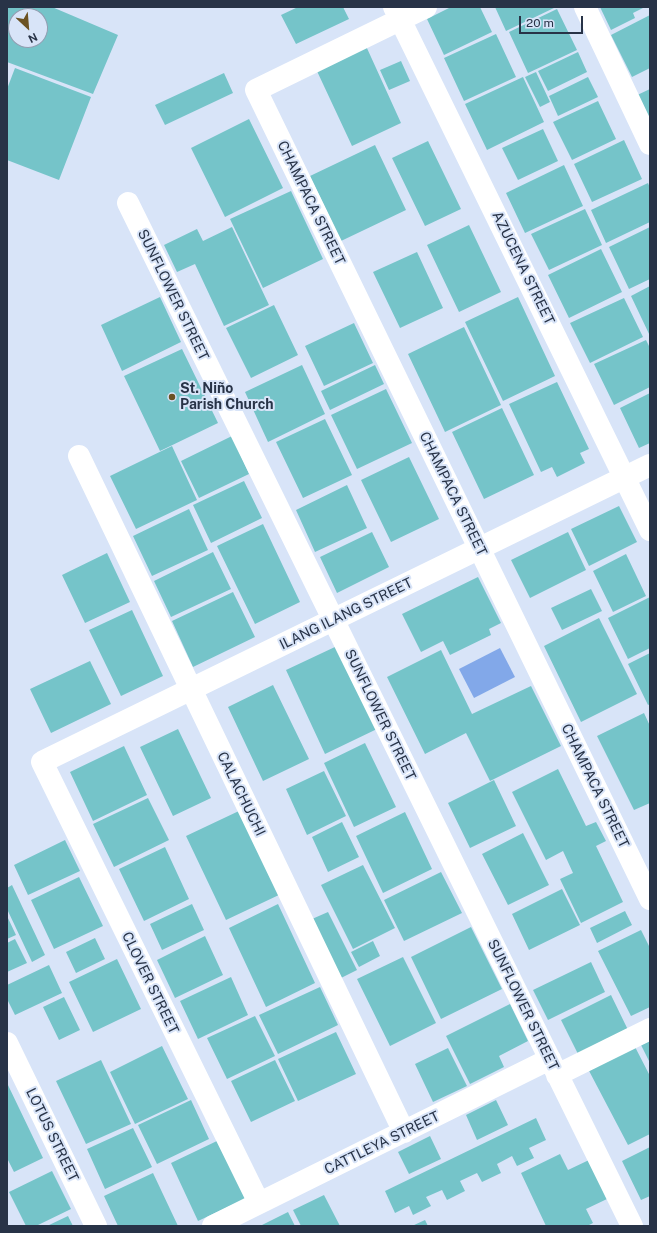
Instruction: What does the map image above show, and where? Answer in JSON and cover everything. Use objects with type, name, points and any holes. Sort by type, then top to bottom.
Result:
[{"type":"street","points":[[398,13],[426,7]]},
{"type":"street","points":[[585,7],[650,144]]},
{"type":"street","name":"CHAMPACA STREET","points":[[398,13],[256,90],[650,899]]},
{"type":"street","name":"AZUCENA STREET","points":[[398,13],[650,530]]},
{"type":"street","name":"SUNFLOWER STREET","points":[[128,203],[632,1226]]},
{"type":"street","name":"CALACHUCHI","points":[[79,456],[404,1132]]},
{"type":"street","name":"ILANG ILANG STREET","points":[[42,762],[650,465]]},
{"type":"street","name":"CLOVER STREET","points":[[42,762],[259,1204]]},
{"type":"street","name":"CATTLEYA STREET","points":[[214,1226],[404,1132],[554,1067],[650,1029]]},
{"type":"street","name":"LOTUS STREET","points":[[7,1043],[96,1226]]},
{"type":"water","points":[[500,648],[515,677],[474,698],[459,669]]},
{"type":"building","points":[[7,7],[52,7],[118,35],[93,94],[7,62]]},
{"type":"building","points":[[298,7],[343,7],[349,19],[296,44],[281,15]]},
{"type":"building","points":[[451,7],[480,7],[492,32],[444,55],[427,19]]},
{"type":"building","points":[[495,7],[556,7],[506,31]]},
{"type":"building","points":[[600,7],[645,7],[633,13],[635,18],[611,30]]},
{"type":"building","points":[[557,9],[577,50],[528,73],[509,32]]},
{"type":"building","points":[[650,15],[650,68],[632,77],[611,35]]},
{"type":"building","points":[[496,34],[516,77],[464,101],[444,58]]},
{"type":"building","points":[[366,46],[401,123],[352,146],[316,69]]},
{"type":"building","points":[[578,52],[587,72],[548,91],[538,71]]},
{"type":"building","points":[[401,61],[410,81],[389,90],[380,70]]},
{"type":"building","points":[[15,68],[91,97],[59,180],[7,160],[7,89]]},
{"type":"building","points":[[536,72],[550,102],[540,107],[525,77]]},
{"type":"building","points":[[224,73],[233,93],[165,125],[155,105]]},
{"type":"building","points":[[523,77],[544,122],[487,150],[465,104]]},
{"type":"building","points":[[588,77],[598,97],[558,116],[549,96]]},
{"type":"building","points":[[650,89],[650,117],[645,120],[633,97]]},
{"type":"building","points":[[598,101],[616,139],[572,160],[553,122]]},
{"type":"building","points":[[249,119],[283,188],[225,217],[191,148]]},
{"type":"building","points":[[543,129],[558,161],[518,180],[502,148]]},
{"type":"building","points":[[624,140],[642,179],[592,202],[574,164]]},
{"type":"building","points":[[428,141],[461,209],[425,226],[392,158]]},
{"type":"building","points":[[375,145],[406,210],[341,241],[310,176]]},
{"type":"building","points":[[564,165],[583,206],[525,233],[506,193]]},
{"type":"building","points":[[648,183],[650,188],[650,222],[606,243],[591,210]]},
{"type":"building","points":[[291,191],[323,259],[263,288],[230,219]]},
{"type":"building","points":[[585,209],[602,245],[549,270],[531,234]]},
{"type":"building","points":[[469,225],[501,292],[459,312],[427,245]]},
{"type":"building","points":[[232,227],[269,305],[224,326],[195,264],[177,272],[164,245],[197,229],[203,241]]},
{"type":"building","points":[[650,227],[650,279],[629,289],[609,247]]},
{"type":"building","points":[[601,249],[622,292],[569,318],[548,275]]},
{"type":"building","points":[[417,252],[443,308],[400,328],[373,272]]},
{"type":"building","points":[[650,286],[650,336],[631,296]]},
{"type":"building","points":[[160,297],[181,342],[122,371],[101,325]]},
{"type":"building","points":[[518,297],[555,376],[503,401],[465,322]]},
{"type":"building","points":[[624,298],[643,337],[590,363],[570,323]]},
{"type":"building","points":[[274,305],[298,355],[251,378],[226,328]]},
{"type":"building","points":[[354,323],[373,363],[324,386],[305,346]]},
{"type":"building","points":[[464,327],[501,405],[445,432],[408,354]]},
{"type":"building","points":[[646,340],[650,348],[650,387],[614,405],[594,364]]},
{"type":"building","points":[[182,349],[218,423],[160,451],[124,376]]},
{"type":"building","points":[[302,365],[325,414],[268,442],[245,392]]},
{"type":"building","points":[[375,365],[384,384],[330,410],[321,391]]},
{"type":"building","points":[[557,382],[589,449],[580,453],[585,463],[557,477],[552,467],[541,472],[509,404]]},
{"type":"building","points":[[386,389],[412,443],[357,469],[331,415]]},
{"type":"building","points":[[650,393],[650,443],[639,448],[620,408]]},
{"type":"building","points":[[502,408],[534,475],[484,499],[452,432]]},
{"type":"building","points":[[325,419],[352,475],[303,498],[276,442]]},
{"type":"building","points":[[232,436],[249,474],[199,498],[181,461]]},
{"type":"building","points":[[172,446],[197,500],[136,529],[110,476]]},
{"type":"building","points":[[409,457],[439,519],[391,542],[361,480]]},
{"type":"building","points":[[244,481],[262,518],[211,543],[193,505]]},
{"type":"building","points":[[347,485],[367,528],[315,552],[296,510]]},
{"type":"building","points":[[619,506],[637,542],[589,566],[571,529]]},
{"type":"building","points":[[189,509],[208,550],[152,576],[133,536]]},
{"type":"building","points":[[263,524],[300,602],[255,624],[217,546]]},
{"type":"building","points":[[372,532],[389,567],[337,593],[320,557]]},
{"type":"building","points":[[568,532],[586,570],[530,598],[511,560]]},
{"type":"building","points":[[213,552],[231,589],[171,617],[154,581]]},
{"type":"building","points":[[107,553],[130,602],[85,623],[62,575]]},
{"type":"building","points":[[626,554],[646,596],[613,612],[593,571]]},
{"type":"building","points":[[478,577],[501,623],[489,629],[491,635],[450,655],[443,641],[421,652],[402,614]]},
{"type":"building","points":[[591,589],[602,611],[562,630],[551,608]]},
{"type":"building","points":[[233,592],[255,637],[193,667],[172,621]]},
{"type":"building","points":[[650,597],[650,648],[628,659],[608,618]]},
{"type":"building","points":[[132,610],[163,676],[121,696],[89,630]]},
{"type":"building","points":[[599,618],[637,694],[581,722],[544,646]]},
{"type":"building","points":[[337,646],[377,729],[325,754],[286,670]]},
{"type":"building","points":[[441,650],[472,714],[531,686],[561,746],[490,781],[466,733],[425,754],[387,677]]},
{"type":"building","points":[[650,653],[650,704],[648,705],[628,664]]},
{"type":"building","points":[[90,661],[111,704],[51,733],[30,689]]},
{"type":"building","points":[[273,685],[309,759],[263,781],[228,707]]},
{"type":"building","points":[[644,713],[650,726],[650,803],[634,810],[597,736]]},
{"type":"building","points":[[178,729],[211,798],[173,816],[140,747]]},
{"type":"building","points":[[365,743],[396,807],[354,827],[324,763]]},
{"type":"building","points":[[124,746],[147,795],[93,821],[70,772]]},
{"type":"building","points":[[558,769],[586,826],[596,822],[606,841],[596,846],[623,902],[581,923],[560,879],[573,873],[563,851],[546,860],[512,792]]},
{"type":"building","points":[[324,771],[346,816],[307,835],[286,789]]},
{"type":"building","points":[[494,780],[516,826],[470,848],[448,803]]},
{"type":"building","points":[[148,798],[169,840],[114,867],[93,824]]},
{"type":"building","points":[[241,810],[281,894],[226,920],[186,836]]},
{"type":"building","points":[[405,812],[432,869],[383,893],[356,836]]},
{"type":"building","points":[[342,822],[359,857],[328,872],[312,837]]},
{"type":"building","points":[[523,833],[549,885],[508,905],[482,854]]},
{"type":"building","points":[[65,840],[80,871],[28,895],[14,865]]},
{"type":"building","points":[[165,847],[189,899],[144,921],[119,869]]},
{"type":"building","points":[[363,865],[395,928],[353,949],[321,885]]},
{"type":"building","points":[[441,872],[462,913],[404,941],[384,900]]},
{"type":"building","points":[[79,877],[103,926],[54,949],[31,900]]},
{"type":"building","points":[[12,885],[45,955],[32,962],[7,909],[7,888]]},
{"type":"building","points":[[562,889],[580,925],[529,950],[512,914]]},
{"type":"building","points":[[192,904],[204,930],[162,950],[150,924]]},
{"type":"building","points":[[278,904],[315,983],[266,1007],[229,928]]},
{"type":"building","points":[[625,911],[632,925],[597,943],[590,928]]},
{"type":"building","points":[[328,912],[357,970],[341,978],[312,919]]},
{"type":"building","points":[[7,916],[16,935],[7,939]]},
{"type":"building","points":[[471,927],[502,989],[441,1019],[411,957]]},
{"type":"building","points":[[641,930],[650,948],[650,1007],[631,1016],[598,951]]},
{"type":"building","points":[[205,936],[223,975],[175,998],[157,960]]},
{"type":"building","points":[[95,938],[105,959],[76,973],[66,952]]},
{"type":"building","points":[[15,939],[27,963],[7,972],[7,943]]},
{"type":"building","points":[[373,941],[380,956],[359,967],[351,952]]},
{"type":"building","points":[[403,957],[436,1023],[390,1046],[357,979]]},
{"type":"building","points":[[117,959],[141,1009],[93,1032],[69,982]]},
{"type":"building","points":[[591,962],[605,992],[548,1020],[533,990]]},
{"type":"building","points":[[49,965],[62,993],[15,1015],[7,999],[7,985]]},
{"type":"building","points":[[231,977],[248,1015],[198,1039],[180,1001]]},
{"type":"building","points":[[320,987],[338,1025],[278,1054],[259,1015]]},
{"type":"building","points":[[611,995],[629,1032],[579,1056],[561,1020]]},
{"type":"building","points":[[64,997],[80,1030],[59,1040],[43,1007]]},
{"type":"building","points":[[510,1004],[528,1041],[499,1056],[504,1067],[470,1084],[446,1036]]},
{"type":"building","points":[[255,1016],[275,1056],[227,1079],[207,1038]]},
{"type":"building","points":[[336,1032],[356,1074],[298,1101],[278,1059]]},
{"type":"building","points":[[650,1041],[650,1063],[641,1045]]},
{"type":"building","points":[[633,1043],[650,1076],[650,1134],[628,1145],[587,1067]]},
{"type":"building","points":[[162,1046],[188,1099],[135,1124],[110,1072]]},
{"type":"building","points":[[448,1048],[467,1086],[433,1102],[415,1064]]},
{"type":"building","points":[[101,1060],[131,1124],[86,1144],[56,1081]]},
{"type":"building","points":[[275,1060],[295,1101],[251,1122],[231,1081]]},
{"type":"building","points":[[7,1083],[43,1158],[14,1172],[7,1158]]},
{"type":"building","points":[[191,1100],[209,1139],[157,1164],[138,1125]]},
{"type":"building","points":[[496,1100],[508,1125],[477,1140],[466,1115]]},
{"type":"building","points":[[536,1118],[546,1140],[529,1148],[534,1158],[517,1166],[512,1156],[497,1164],[501,1173],[482,1182],[477,1173],[460,1181],[465,1191],[447,1200],[442,1190],[426,1197],[431,1206],[413,1215],[409,1206],[395,1213],[385,1191]]},
{"type":"building","points":[[133,1128],[152,1167],[105,1189],[87,1149]]},
{"type":"building","points":[[430,1136],[441,1159],[409,1174],[398,1152]]},
{"type":"building","points":[[219,1140],[247,1198],[198,1221],[171,1163]]},
{"type":"building","points":[[650,1147],[650,1196],[641,1200],[622,1161]]},
{"type":"building","points":[[560,1154],[568,1170],[589,1160],[607,1199],[586,1209],[593,1223],[587,1226],[546,1226],[521,1173]]},
{"type":"building","points":[[52,1171],[71,1209],[36,1226],[26,1226],[9,1192]]},
{"type":"building","points":[[153,1173],[178,1226],[118,1226],[104,1196]]},
{"type":"building","points":[[324,1195],[340,1226],[301,1226],[293,1210]]},
{"type":"building","points":[[288,1212],[295,1226],[260,1226]]},
{"type":"building","points":[[68,1216],[73,1226],[47,1226]]},
{"type":"building","points":[[425,1220],[428,1226],[412,1226]]},
{"type":"place","name":"St. Niño Parish Church","points":[[172,397]]}]
